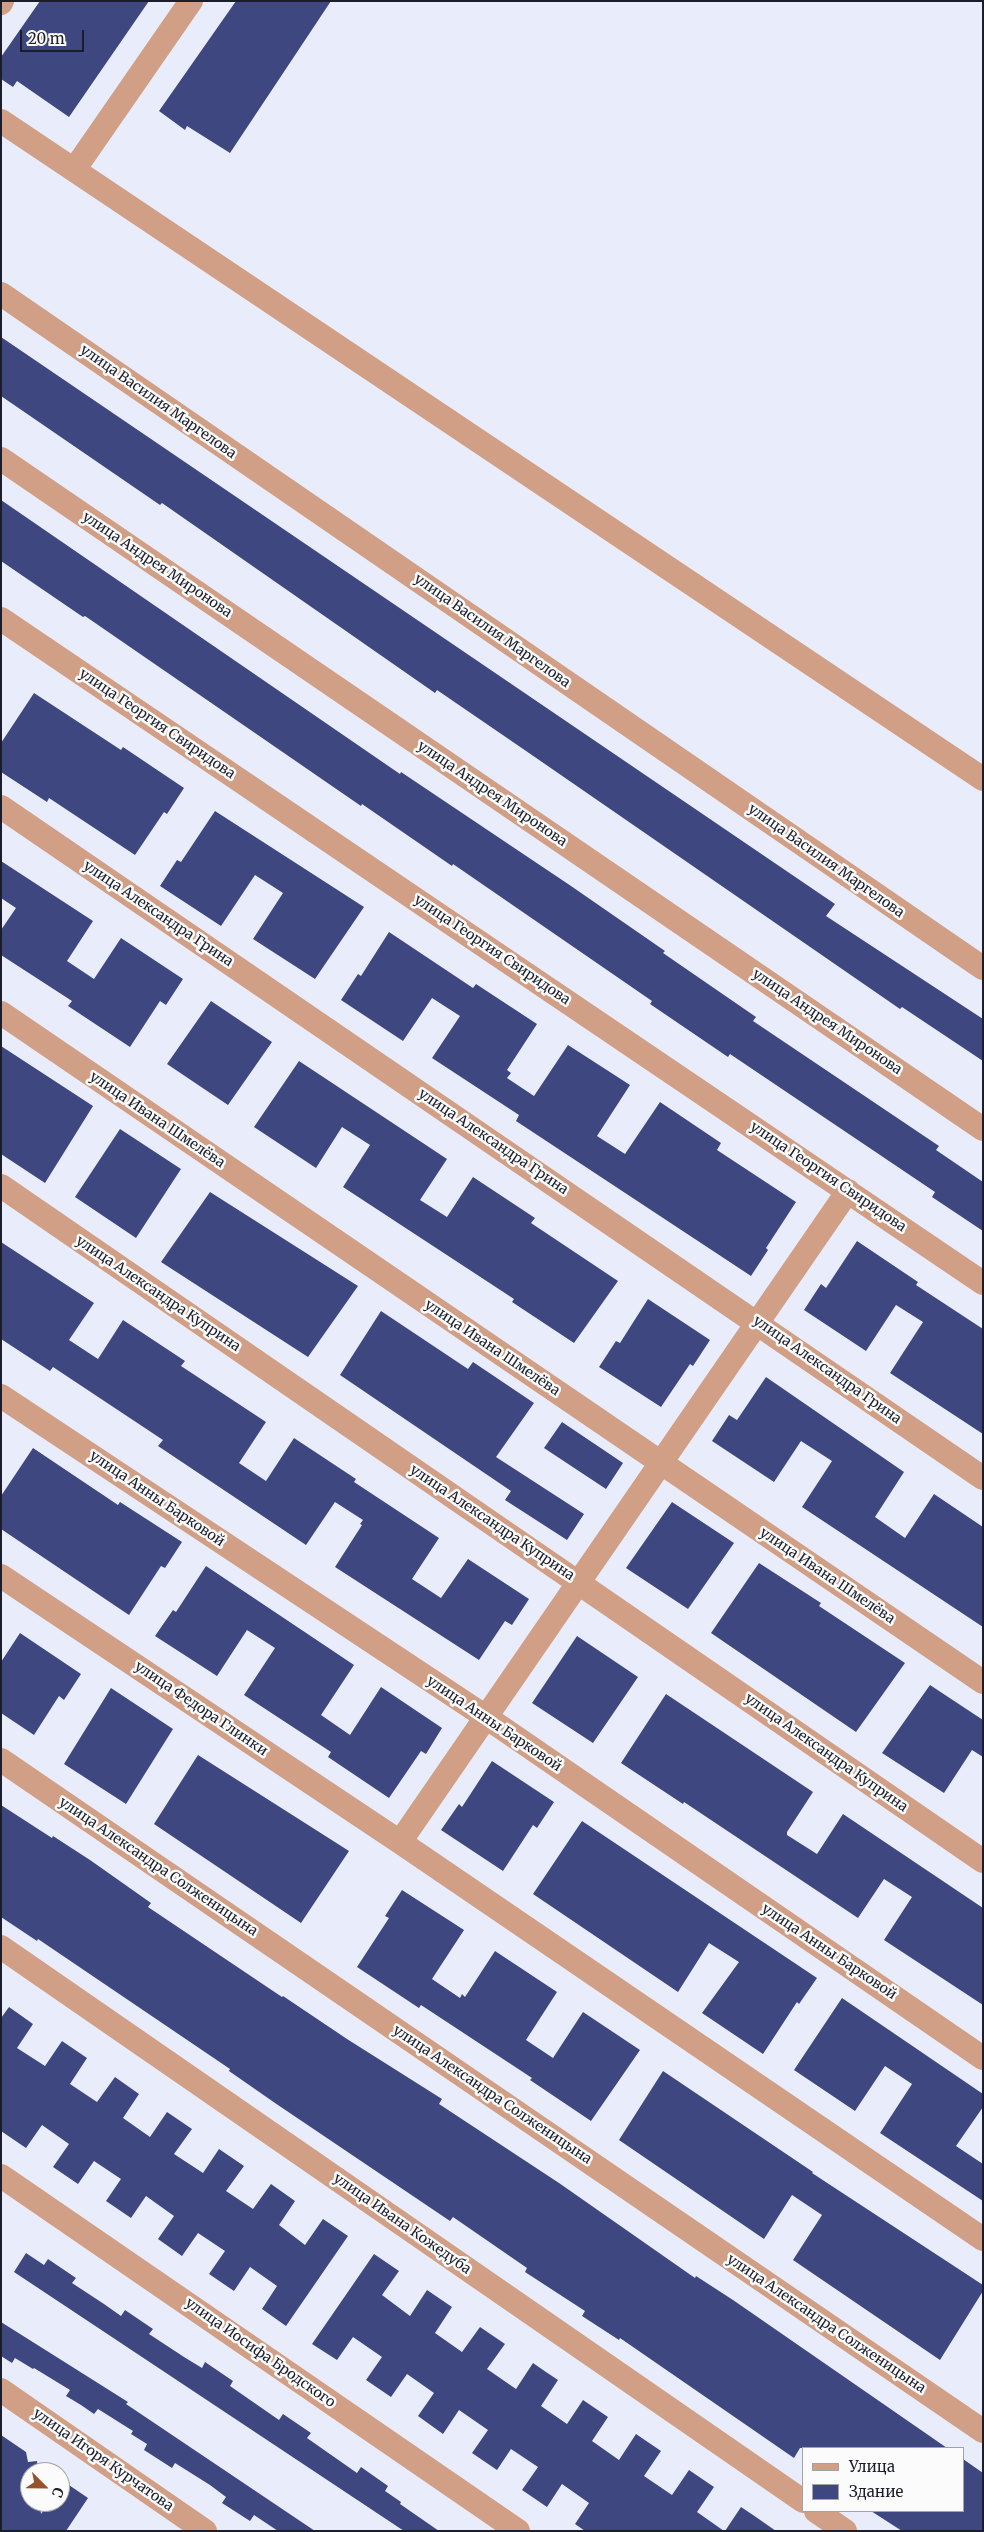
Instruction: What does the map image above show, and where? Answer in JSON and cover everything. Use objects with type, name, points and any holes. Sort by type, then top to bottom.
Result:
[{"type":"street","points":[[74,170],[191,1]]},
{"type":"street","points":[[1,121],[983,779]]},
{"type":"street","name":"улица Василия Маргелова","points":[[1,294],[983,968]]},
{"type":"street","name":"улица Андрея Миронова","points":[[1,459],[983,1129]]},
{"type":"street","name":"улица Георгия Свиридова","points":[[1,618],[983,1283]]},
{"type":"street","name":"улица Александра Грина","points":[[1,807],[983,1478]]},
{"type":"street","name":"улица Ивана Шмелёва","points":[[1,1013],[983,1682]]},
{"type":"street","name":"улица Александра Куприна","points":[[1,1186],[983,1861]]},
{"type":"street","points":[[400,1842],[848,1191]]},
{"type":"street","name":"улица Анны Барковой","points":[[1,1396],[486,1717],[983,2058]]},
{"type":"street","name":"улица Федора Глинки","points":[[1,1576],[400,1842],[983,2239]]},
{"type":"street","name":"улица Александра Солженицына","points":[[1,1760],[983,2431]]},
{"type":"street","name":"улица Ивана Кожедуба","points":[[1,1947],[802,2500]]},
{"type":"street","name":"улица Иосифа Бродского","points":[[1,2176],[518,2531]]},
{"type":"street","name":"улица Игоря Курчатова","points":[[1,2390],[205,2531]]},
{"type":"street","points":[[817,2512],[845,2531]]},
{"type":"building","points":[[40,1],[149,1],[69,117],[17,81],[13,87],[1,79],[1,57]]},
{"type":"building","points":[[236,1],[331,1],[230,153],[187,126],[185,130],[159,111]]},
{"type":"building","points":[[1,337],[835,904],[826,916],[983,1019],[983,1061],[902,1007],[900,1009],[437,690],[435,693],[162,503],[160,505],[1,396]]},
{"type":"building","points":[[1,500],[400,774],[401,772],[571,886],[665,951],[663,953],[756,1017],[753,1021],[939,1146],[936,1150],[983,1182],[983,1231],[932,1197],[935,1192],[730,1054],[728,1057],[650,1004],[652,1001],[453,864],[452,866],[362,804],[361,806],[85,616],[83,617],[1,561]]},
{"type":"building","points":[[34,693],[121,750],[123,747],[184,788],[167,814],[164,812],[135,855],[49,798],[47,802],[1,772],[1,743]]},
{"type":"building","points":[[215,811],[364,907],[315,979],[253,939],[283,893],[255,875],[221,926],[160,886],[177,860],[181,862]]},
{"type":"building","points":[[1,861],[93,921],[67,961],[94,979],[121,938],[183,979],[166,1005],[160,1001],[130,1047],[68,1006],[72,1001],[1,955],[1,930],[16,908],[1,898]]},
{"type":"building","points":[[389,932],[473,988],[476,984],[537,1024],[507,1070],[511,1073],[507,1078],[534,1096],[568,1045],[630,1085],[597,1136],[625,1154],[660,1102],[721,1143],[717,1150],[796,1202],[766,1248],[768,1250],[751,1276],[516,1121],[519,1115],[432,1058],[460,1016],[432,998],[403,1041],[341,1000],[358,974],[361,976]]},
{"type":"building","points":[[211,1001],[272,1042],[228,1105],[167,1064]]},
{"type":"building","points":[[1,1046],[93,1106],[45,1183],[1,1154]]},
{"type":"building","points":[[299,1061],[447,1159],[420,1200],[447,1217],[473,1177],[535,1218],[531,1223],[618,1281],[574,1343],[512,1302],[514,1299],[343,1187],[370,1145],[342,1127],[316,1168],[254,1127]]},
{"type":"building","points":[[120,1129],[181,1169],[136,1238],[75,1197]]},
{"type":"building","points":[[210,1192],[358,1286],[308,1357],[161,1262]]},
{"type":"building","points":[[857,1241],[918,1282],[916,1285],[983,1329],[983,1434],[890,1373],[923,1322],[896,1305],[866,1351],[804,1310],[821,1284],[826,1288]]},
{"type":"building","points":[[1,1242],[94,1303],[69,1340],[98,1359],[123,1320],[185,1361],[181,1366],[266,1422],[239,1463],[266,1481],[294,1438],[356,1479],[354,1482],[439,1538],[412,1579],[441,1598],[468,1559],[529,1599],[512,1625],[505,1621],[479,1660],[335,1567],[362,1525],[360,1524],[363,1520],[335,1502],[306,1545],[158,1446],[163,1440],[53,1367],[50,1371],[1,1339]]},
{"type":"building","points":[[648,1299],[710,1340],[693,1366],[690,1364],[661,1407],[599,1367],[616,1341],[620,1343]]},
{"type":"building","points":[[381,1311],[468,1369],[473,1362],[534,1403],[496,1457],[584,1514],[567,1540],[505,1500],[511,1491],[340,1375]]},
{"type":"building","points":[[766,1377],[904,1472],[875,1517],[905,1538],[934,1494],[983,1527],[983,1627],[802,1507],[832,1461],[801,1441],[774,1482],[712,1441],[729,1415],[737,1420]]},
{"type":"building","points":[[562,1422],[623,1463],[606,1489],[544,1448]]},
{"type":"building","points":[[33,1448],[118,1505],[120,1502],[182,1542],[165,1568],[161,1566],[129,1615],[1,1529],[1,1496]]},
{"type":"building","points":[[672,1502],[734,1543],[688,1609],[626,1568]]},
{"type":"building","points":[[759,1563],[821,1603],[819,1606],[905,1663],[856,1732],[711,1633]]},
{"type":"building","points":[[206,1566],[354,1665],[321,1715],[350,1735],[381,1687],[442,1728],[426,1754],[421,1751],[389,1798],[328,1757],[331,1752],[244,1695],[275,1648],[247,1630],[217,1676],[155,1636],[173,1610],[176,1612]]},
{"type":"building","points":[[20,1633],[81,1674],[64,1700],[59,1696],[34,1735],[1,1713],[1,1662]]},
{"type":"building","points":[[577,1636],[638,1677],[593,1743],[532,1703]]},
{"type":"building","points":[[930,1685],[983,1720],[983,1757],[972,1750],[944,1793],[882,1753]]},
{"type":"building","points":[[111,1688],[173,1729],[126,1804],[64,1764]]},
{"type":"building","points":[[666,1694],[813,1792],[787,1832],[787,1835],[817,1854],[843,1814],[983,1908],[983,2005],[884,1940],[912,1897],[884,1879],[858,1918],[684,1802],[683,1804],[621,1763]]},
{"type":"building","points":[[198,1755],[349,1851],[301,1923],[154,1824]]},
{"type":"building","points":[[492,1761],[554,1802],[537,1828],[533,1825],[503,1871],[441,1830],[459,1804],[462,1807]]},
{"type":"building","points":[[1,1805],[90,1860],[151,1903],[148,1907],[282,1997],[442,2099],[439,2104],[559,2183],[695,2278],[696,2276],[733,2300],[946,2447],[802,2447],[794,2458],[620,2338],[619,2340],[582,2316],[585,2311],[525,2272],[527,2268],[453,2217],[450,2221],[38,1939],[37,1941],[1,1917]]},
{"type":"building","points":[[582,1821],[817,1978],[799,2004],[797,2002],[763,2054],[702,2013],[739,1962],[709,1943],[678,1992],[533,1894]]},
{"type":"building","points":[[402,1890],[464,1930],[432,1979],[460,1998],[462,1994],[465,1997],[495,1951],[557,1992],[526,2040],[553,2058],[583,2012],[640,2050],[591,2121],[530,2080],[532,2078],[421,2005],[419,2008],[357,1967],[389,1918],[385,1916]]},
{"type":"building","points":[[842,1998],[983,2094],[983,2107],[956,2146],[983,2164],[983,2201],[880,2133],[912,2084],[885,2066],[855,2111],[794,2070]]},
{"type":"building","points":[[9,2007],[33,2024],[17,2048],[45,2066],[62,2041],[87,2058],[70,2084],[97,2102],[115,2077],[139,2094],[123,2118],[150,2137],[167,2112],[192,2129],[174,2154],[203,2173],[219,2149],[244,2166],[226,2191],[253,2209],[271,2184],[295,2201],[279,2225],[305,2245],[323,2219],[348,2236],[286,2326],[262,2309],[277,2286],[250,2267],[234,2291],[209,2274],[225,2251],[198,2233],[182,2256],[158,2239],[174,2216],[146,2196],[131,2218],[106,2201],[121,2179],[94,2161],[78,2184],[53,2167],[69,2144],[42,2125],[26,2148],[1,2131],[1,2018]]},
{"type":"building","points":[[663,2071],[812,2173],[983,2285],[983,2291],[940,2360],[793,2260],[822,2215],[792,2195],[764,2239],[619,2140]]},
{"type":"building","points":[[26,2253],[44,2265],[48,2259],[76,2278],[72,2283],[121,2316],[125,2310],[153,2329],[149,2334],[202,2368],[205,2362],[233,2381],[230,2386],[279,2420],[283,2414],[311,2433],[307,2438],[357,2473],[361,2467],[388,2486],[385,2491],[401,2502],[400,2504],[439,2531],[404,2531],[14,2272]]},
{"type":"building","points":[[374,2254],[399,2271],[382,2295],[410,2316],[427,2290],[452,2307],[435,2333],[462,2352],[480,2327],[505,2344],[487,2369],[516,2389],[533,2363],[558,2380],[541,2406],[567,2424],[583,2400],[608,2417],[592,2441],[619,2460],[636,2434],[661,2451],[644,2476],[672,2495],[689,2470],[714,2487],[697,2512],[724,2531],[585,2531],[575,2524],[589,2503],[562,2484],[547,2507],[522,2490],[538,2467],[511,2449],[497,2470],[472,2453],[488,2430],[459,2410],[443,2434],[418,2416],[434,2393],[407,2374],[391,2397],[366,2380],[382,2357],[353,2337],[337,2360],[312,2344]]},
{"type":"building","points":[[1,2322],[128,2402],[126,2404],[315,2531],[278,2531],[254,2515],[250,2521],[222,2503],[226,2497],[210,2485],[175,2463],[172,2468],[144,2450],[147,2444],[131,2434],[133,2431],[98,2409],[94,2414],[66,2396],[70,2390],[34,2368],[15,2358],[12,2363],[1,2356]]},
{"type":"building","points":[[1,2435],[26,2452],[28,2462],[20,2462],[20,2512],[41,2512],[41,2514],[42,2512],[70,2512],[70,2486],[88,2498],[66,2531],[1,2531]]},
{"type":"building","points":[[964,2460],[983,2473],[983,2531],[902,2531],[873,2512],[964,2512]]},
{"type":"building","points":[[741,2507],[753,2515],[776,2531],[725,2531]]}]
